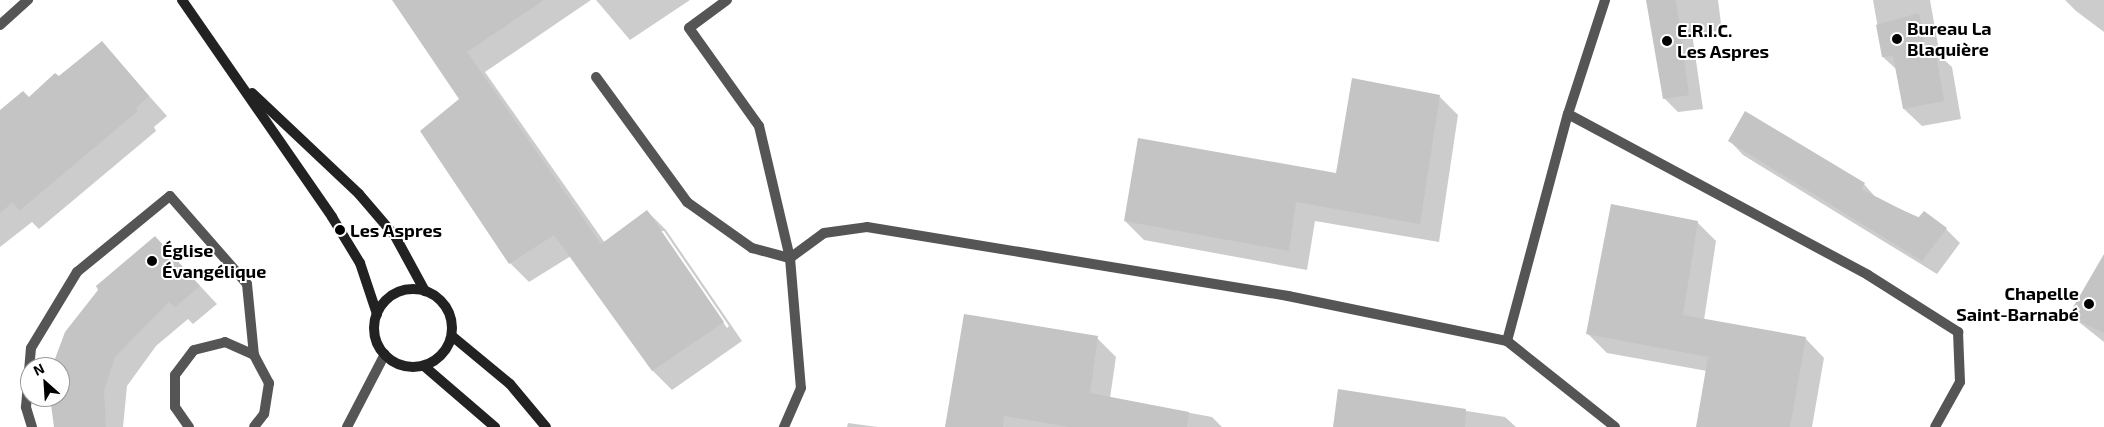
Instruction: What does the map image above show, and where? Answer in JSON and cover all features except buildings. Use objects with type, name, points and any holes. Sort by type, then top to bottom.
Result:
[{"type":"main road","points":[[182,0],[237,78],[360,263],[377,314],[375,335],[384,354],[402,365],[424,366],[442,355],[452,336],[450,313],[425,291],[394,236],[359,194],[237,78]]},
{"type":"main road","points":[[377,314],[397,294],[425,291]]},
{"type":"main road","points":[[452,336],[510,384],[546,427]]},
{"type":"main road","points":[[424,366],[494,427]]},
{"type":"street","points":[[0,25],[28,0]]},
{"type":"street","points":[[727,0],[689,28],[759,126],[790,258],[801,388],[784,427]]},
{"type":"street","points":[[1507,341],[1568,114],[1605,0]]},
{"type":"street","points":[[596,77],[687,202],[752,248],[790,258]]},
{"type":"street","points":[[1568,114],[1868,275],[1958,332],[1960,382],[1935,427]]},
{"type":"street","points":[[32,427],[26,408],[31,348],[77,272],[170,196],[248,284],[254,354],[264,368],[269,390],[264,414],[254,427]]},
{"type":"street","points":[[790,258],[824,233],[867,228],[1288,296],[1507,341],[1615,427]]},
{"type":"street","points":[[189,427],[175,407],[172,391],[183,361],[209,343],[225,342],[254,354]]},
{"type":"street","points":[[347,427],[384,354]]},
{"type":"place","name":"Bureau La Blaquière","points":[[1897,39]]},
{"type":"place","name":"E.R.I.C. Les Aspres","points":[[1667,41]]},
{"type":"place","name":"Les Aspres","points":[[340,230]]},
{"type":"place","name":"Église Évangélique","points":[[152,261]]},
{"type":"place","name":"Chapelle Saint-Barnabé","points":[[2089,304]]}]
